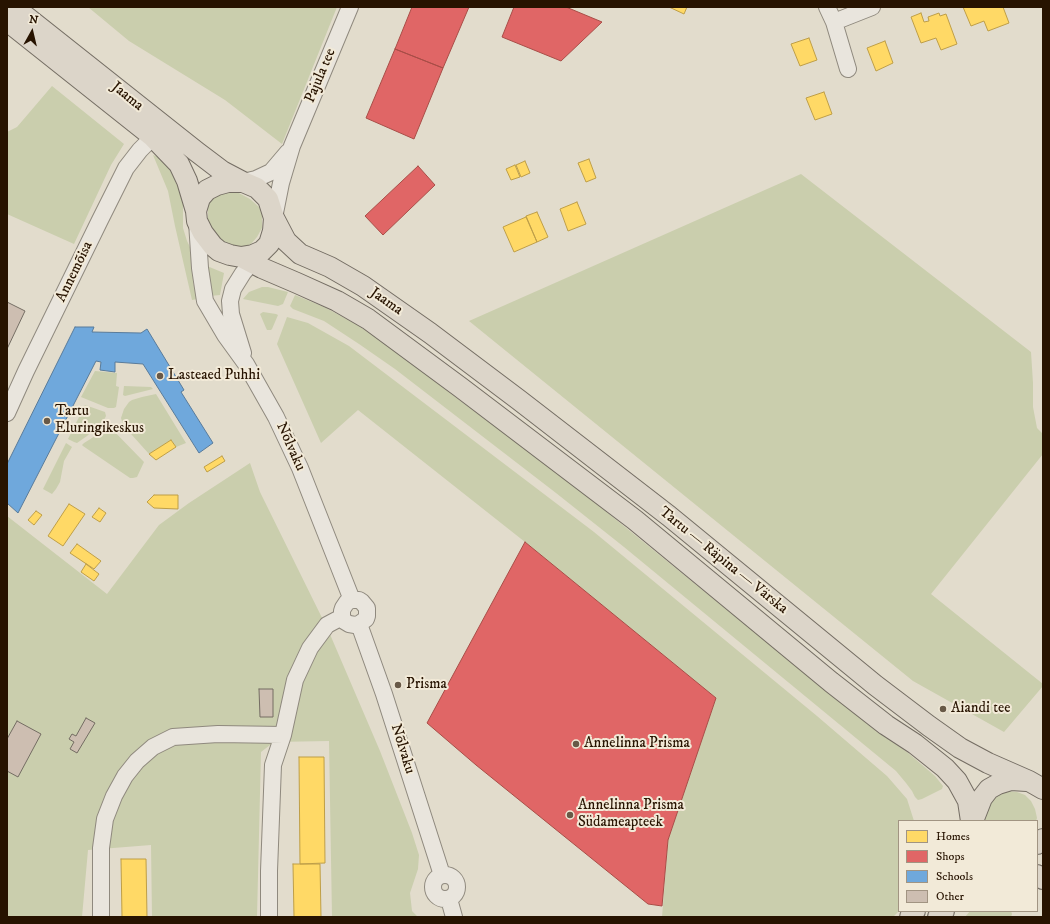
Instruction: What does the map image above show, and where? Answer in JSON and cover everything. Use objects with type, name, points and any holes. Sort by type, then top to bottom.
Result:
[{"type":"main road","name":"Jaama","points":[[14,7],[222,171],[243,182]]},
{"type":"main road","name":"Jaama","points":[[7,21],[153,137],[179,164],[187,181],[196,216]]},
{"type":"main road","points":[[228,182],[243,182],[257,188],[268,199],[274,218],[273,231],[269,244],[251,257],[230,255],[219,251],[203,233],[196,216],[200,198],[206,190],[228,182]]},
{"type":"main road","name":"Jaama","points":[[274,218],[286,241],[300,254],[330,266],[363,286],[425,329]]},
{"type":"main road","name":"Jaama","points":[[251,257],[337,301],[402,343]]},
{"type":"main road","name":"Tartu — Räpina — Värska","points":[[425,329],[669,516],[874,685],[960,748],[988,763],[1036,785]]},
{"type":"main road","name":"Tartu — Räpina — Värska","points":[[402,343],[635,520],[831,682],[886,725],[931,756],[957,781],[968,802],[972,820]]},
{"type":"main road","points":[[972,820],[982,798],[989,789],[998,784],[1011,780],[1036,785]]},
{"type":"street","name":"Pajula tee","points":[[292,146],[350,7]]},
{"type":"street","points":[[828,7],[848,70]]},
{"type":"street","points":[[834,22],[872,7]]},
{"type":"street","name":"Annemõisa","points":[[7,413],[126,168],[140,150],[153,137]]},
{"type":"street","points":[[243,182],[256,179],[272,172],[292,146]]},
{"type":"street","points":[[274,218],[281,183],[292,146]]},
{"type":"street","name":"Nõlvaku","points":[[196,216],[200,268],[205,301],[225,335],[246,364],[276,417],[300,468],[352,600]]},
{"type":"street","name":"Nõlvaku","points":[[246,364],[231,314],[230,301],[233,289],[251,257]]},
{"type":"street","points":[[352,600],[359,600],[367,608],[366,619],[360,624],[349,624],[344,621],[342,617],[343,608],[347,602],[352,600]]},
{"type":"street","points":[[269,917],[268,872],[273,765],[283,735],[295,680],[310,648],[328,625],[342,617]]},
{"type":"street","name":"Nõlvaku","points":[[360,624],[442,875],[446,874],[452,877],[457,883],[457,891],[449,899],[454,917]]},
{"type":"street","points":[[100,917],[101,848],[105,819],[114,796],[125,776],[136,761],[153,747],[173,737],[218,734],[283,735]]},
{"type":"green space","points":[[88,7],[337,7],[282,144],[225,100],[129,41]]},
{"type":"green space","points":[[52,86],[124,144],[111,165],[74,244],[7,214],[7,132],[17,127]]},
{"type":"green space","points":[[153,155],[163,159],[170,169],[183,202],[183,228],[192,251],[193,282],[198,299],[192,300],[168,191]]},
{"type":"green space","points":[[801,174],[1031,352],[1033,407],[1037,428],[1043,434],[1043,454],[931,594],[1043,684],[1043,686],[1004,732],[913,681],[469,321]]},
{"type":"green space","points":[[227,190],[237,192],[250,199],[259,207],[262,214],[262,228],[257,237],[251,244],[238,249],[223,245],[208,225],[208,203],[210,197]]},
{"type":"green space","points":[[207,266],[224,273],[220,295],[210,296]]},
{"type":"green space","points":[[262,287],[288,292],[283,304],[278,306],[243,299],[249,292]]},
{"type":"green space","points":[[295,295],[324,307],[356,324],[404,357],[459,400],[566,479],[876,731],[907,752],[935,776],[943,786],[942,789],[918,800],[896,771],[624,547],[556,493],[395,369],[324,321],[293,309],[290,306]]},
{"type":"green space","points":[[263,312],[278,315],[271,330],[267,330],[266,328],[260,314]]},
{"type":"green space","points":[[287,317],[308,323],[349,346],[594,532],[817,716],[887,776],[907,799],[914,820],[898,820],[898,912],[893,917],[662,917],[668,840],[716,698],[525,542],[358,410],[321,443],[277,344]]},
{"type":"green space","points":[[95,371],[117,373],[116,386],[119,387],[116,407],[108,408],[81,397]]},
{"type":"green space","points":[[124,386],[151,387],[153,389],[125,396],[123,395]]},
{"type":"green space","points":[[156,394],[186,443],[176,447],[171,440],[149,454],[123,425],[121,418],[124,409],[129,402]]},
{"type":"green space","points":[[85,405],[105,412],[106,416],[104,420],[87,436],[77,443],[68,439]]},
{"type":"green space","points":[[107,424],[144,462],[137,477],[130,478],[82,445]]},
{"type":"green space","points":[[66,443],[72,447],[64,461],[60,482],[52,494],[43,489]]},
{"type":"green space","points":[[250,463],[260,492],[329,632],[380,751],[412,833],[419,855],[418,869],[410,893],[412,911],[418,917],[332,917],[329,741],[274,742],[261,752],[257,917],[152,917],[151,845],[88,850],[82,917],[7,917],[7,516],[107,594],[159,525],[189,503]]},
{"type":"green space","points":[[1008,791],[1025,795],[1031,801],[1035,809],[1036,820],[984,820],[984,813],[992,798],[1000,793]]},
{"type":"green space","points":[[969,912],[1011,912],[1012,914],[1011,917],[965,917]]},
{"type":"building: Homes","points":[[669,7],[687,7],[684,14]]},
{"type":"building: Homes","points":[[963,7],[1003,7],[1009,23],[988,31],[984,21],[971,26]]},
{"type":"building: Homes","points":[[921,13],[924,22],[929,21],[928,17],[939,13],[940,16],[946,14],[957,44],[941,50],[936,38],[921,43],[911,17]]},
{"type":"building: Homes","points":[[809,38],[817,60],[800,66],[791,44]]},
{"type":"building: Homes","points":[[885,41],[893,63],[876,71],[867,48]]},
{"type":"building: Homes","points":[[824,92],[832,114],[815,120],[806,98]]},
{"type":"building: Homes","points":[[589,159],[596,178],[586,182],[578,163]]},
{"type":"building: Homes","points":[[525,161],[530,173],[521,177],[516,165]]},
{"type":"building: Homes","points":[[515,165],[520,177],[511,180],[506,169]]},
{"type":"building: Homes","points":[[577,202],[586,224],[568,231],[560,209]]},
{"type":"building: Homes","points":[[537,212],[548,237],[537,242],[526,216]]},
{"type":"building: Homes","points":[[526,217],[537,242],[514,252],[503,227]]},
{"type":"building: Homes","points":[[171,440],[176,447],[156,460],[149,454]]},
{"type":"building: Homes","points":[[222,456],[225,461],[207,472],[204,467]]},
{"type":"building: Homes","points":[[154,495],[178,495],[178,509],[154,508],[147,502]]},
{"type":"building: Homes","points":[[69,504],[85,514],[63,546],[48,536]]},
{"type":"building: Homes","points":[[99,508],[106,513],[100,522],[92,517]]},
{"type":"building: Homes","points":[[36,511],[42,515],[34,525],[28,520]]},
{"type":"building: Homes","points":[[77,544],[101,561],[94,569],[70,553]]},
{"type":"building: Homes","points":[[86,564],[99,574],[94,581],[81,572]]},
{"type":"building: Homes","points":[[299,757],[324,757],[325,863],[300,864]]},
{"type":"building: Homes","points":[[121,859],[146,859],[147,917],[122,917]]},
{"type":"building: Homes","points":[[293,864],[320,864],[321,917],[294,917]]},
{"type":"building: Shops","points":[[412,7],[469,7],[443,68],[395,49]]},
{"type":"building: Shops","points":[[514,7],[566,7],[602,22],[561,61],[502,37]]},
{"type":"building: Shops","points":[[395,49],[443,68],[414,139],[366,118]]},
{"type":"building: Shops","points":[[418,166],[435,185],[383,235],[365,216]]},
{"type":"building: Shops","name":"Annelinna Prisma","points":[[525,542],[716,698],[668,840],[662,906],[648,904],[476,765],[427,723]]},
{"type":"building: Schools","name":"Tartu Eluringikeskus","points":[[75,327],[94,327],[92,332],[141,333],[147,329],[184,390],[181,392],[213,443],[199,453],[143,364],[115,362],[115,372],[100,370],[101,362],[96,361],[18,513],[7,503],[7,464]]},
{"type":"building: Other","points":[[7,302],[25,311],[7,349]]},
{"type":"building: Other","points":[[259,689],[273,689],[273,717],[260,717]]},
{"type":"building: Other","points":[[86,718],[95,723],[77,753],[70,749],[74,742],[69,739],[72,734],[76,736]]},
{"type":"building: Other","points":[[17,721],[41,734],[18,777],[7,771],[7,739]]},
{"type":"place","name":"Lasteaed Puhhi","points":[[160,376]]},
{"type":"place","name":"Tartu Eluringikeskus","points":[[47,421]]},
{"type":"place","name":"Prisma","points":[[398,685]]},
{"type":"place","name":"Aiandi tee","points":[[943,709]]},
{"type":"place","name":"Annelinna Prisma","points":[[576,744]]},
{"type":"place","name":"Annelinna Prisma Südameapteek","points":[[570,815]]}]
